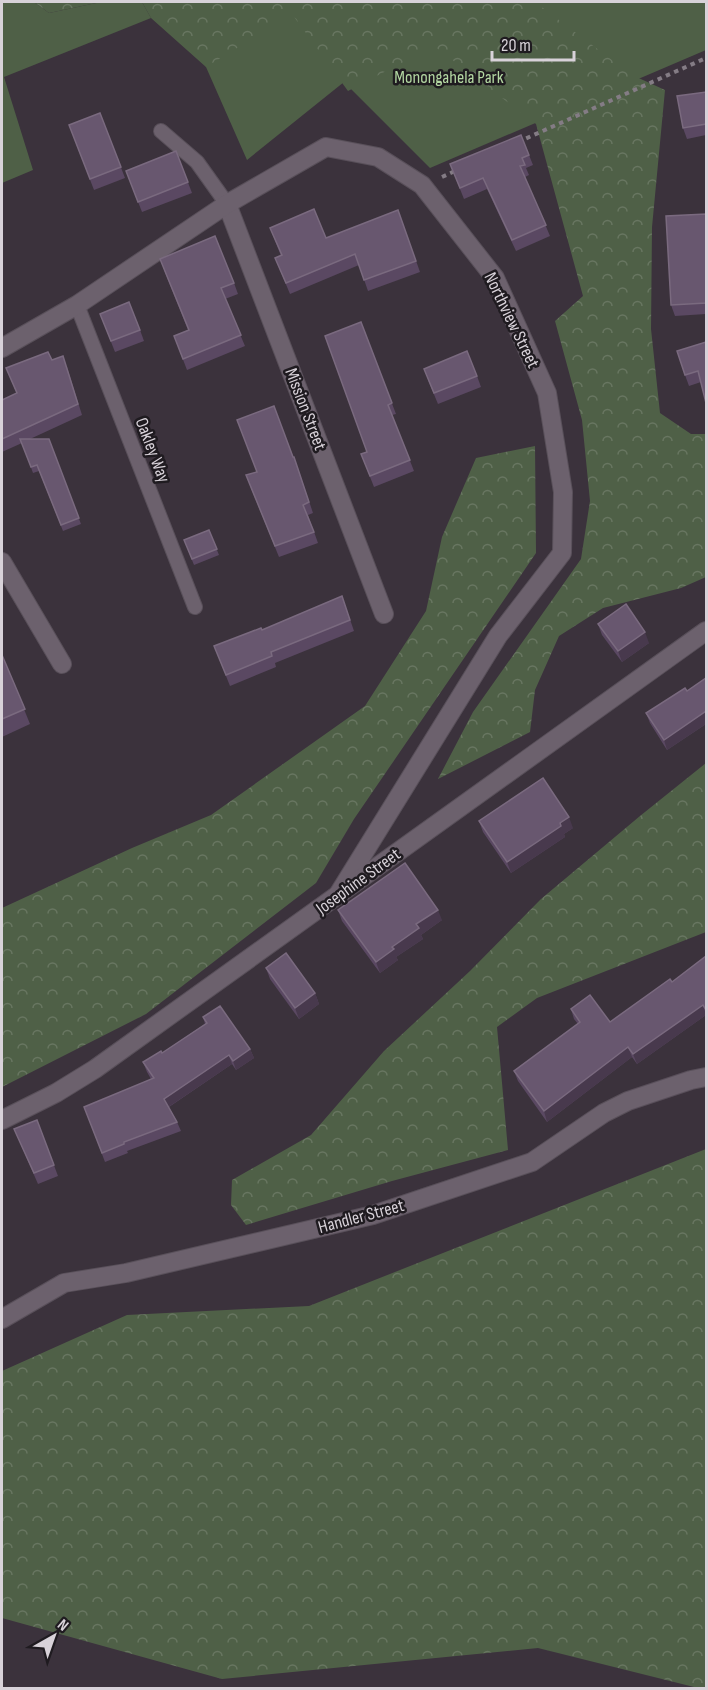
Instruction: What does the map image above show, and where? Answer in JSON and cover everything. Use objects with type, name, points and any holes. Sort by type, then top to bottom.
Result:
[{"type":"street","name":"Northview Street","points":[[2,348],[77,305],[227,204],[326,147],[378,158],[422,185],[495,278],[547,393],[563,492],[562,553],[498,636],[339,894]]},
{"type":"street","name":"Mission Street","points":[[227,204],[384,614]]},
{"type":"street","points":[[2,562],[62,664]]},
{"type":"street","name":"Josephine Street","points":[[2,1120],[95,1070],[706,631]]},
{"type":"street","name":"Handler Street","points":[[2,1319],[64,1283],[126,1273],[373,1215],[532,1162],[604,1113],[628,1101],[706,1077]]},
{"type":"lane","points":[[161,131],[197,162],[227,204]]},
{"type":"lane","name":"Oakley Way","points":[[77,305],[195,607]]},
{"type":"path","points":[[509,147],[706,58]]},
{"type":"path","points":[[422,185],[466,166]]},
{"type":"green space","points":[[2,2],[34,2],[49,13],[101,2],[142,2],[151,18],[4,77],[33,170],[2,183]]},
{"type":"green space","points":[[34,2],[101,2],[49,13]]},
{"type":"green space","points":[[142,2],[535,2],[632,75],[665,90],[652,227],[651,329],[660,413],[691,434],[706,434],[706,577],[681,588],[603,608],[559,636],[535,690],[530,732],[438,779],[473,712],[581,559],[590,501],[582,420],[555,321],[583,296],[536,124],[434,46],[348,91],[292,14],[206,67],[151,18]]},
{"type":"green space","name":"Monongahela Park","points":[[181,2],[706,2],[706,50],[430,168],[344,82],[247,160],[206,67]]},
{"type":"green space","points":[[535,446],[536,553],[354,819],[316,883],[146,1014],[2,1087],[2,908],[132,848],[211,815],[365,706],[426,611],[442,537],[476,458]]},
{"type":"green space","points":[[706,763],[706,932],[537,998],[497,1027],[508,1150],[392,1181],[246,1225],[231,1205],[232,1180],[311,1135],[384,1051],[470,971],[541,899]]},
{"type":"green space","points":[[706,1149],[706,1688],[698,1688],[538,1648],[222,1679],[2,1618],[2,1371],[127,1315],[309,1306]]},
{"type":"building","points":[[706,92],[706,124],[683,128],[677,96]]},
{"type":"building","points":[[100,113],[121,167],[90,179],[69,125]]},
{"type":"building","points":[[521,135],[529,155],[522,158],[525,165],[520,166],[546,225],[512,240],[483,178],[460,188],[450,164]]},
{"type":"building","points":[[176,151],[188,182],[138,202],[126,171]]},
{"type":"building","points":[[314,209],[326,238],[398,210],[416,261],[364,280],[355,254],[286,283],[275,258],[282,255],[270,228]]},
{"type":"building","points":[[706,214],[706,303],[671,305],[666,216]]},
{"type":"building","points":[[215,236],[234,283],[221,288],[241,335],[183,359],[174,336],[189,330],[160,259]]},
{"type":"building","points":[[129,302],[140,330],[111,341],[100,314]]},
{"type":"building","points":[[361,322],[392,403],[388,405],[410,460],[370,476],[361,454],[367,452],[325,336]]},
{"type":"building","points":[[706,342],[706,403],[698,371],[685,375],[677,351]]},
{"type":"building","points":[[467,351],[477,376],[434,393],[424,369]]},
{"type":"building","points":[[48,352],[52,360],[63,356],[78,404],[2,439],[2,400],[17,393],[6,368]]},
{"type":"building","points":[[274,406],[309,502],[303,505],[314,532],[275,546],[246,475],[257,472],[237,420]]},
{"type":"building","points":[[20,439],[49,439],[79,518],[61,525],[37,465],[31,467]]},
{"type":"building","points":[[209,530],[217,549],[192,559],[184,540]]},
{"type":"building","points":[[342,596],[350,620],[271,652],[272,656],[226,675],[214,646],[261,628],[262,630]]},
{"type":"building","points":[[626,604],[645,632],[618,651],[598,624]]},
{"type":"building","points":[[2,655],[25,709],[2,719]]},
{"type":"building","points":[[706,678],[706,711],[664,740],[646,713],[685,688],[687,691]]},
{"type":"building","points":[[543,778],[569,817],[560,823],[561,826],[507,862],[479,821]]},
{"type":"building","points":[[405,863],[438,910],[416,924],[419,928],[392,947],[394,949],[376,962],[338,910]]},
{"type":"building","points":[[286,953],[315,993],[295,1008],[266,968]]},
{"type":"building","points":[[706,956],[706,1010],[703,1005],[633,1054],[628,1047],[544,1111],[514,1071],[580,1022],[571,1009],[590,995],[610,1022],[670,979],[672,982]]},
{"type":"building","points":[[220,1006],[250,1049],[233,1061],[229,1055],[164,1099],[177,1122],[102,1153],[84,1107],[154,1078],[143,1062],[161,1051],[162,1053],[207,1023],[203,1017]]},
{"type":"building","points":[[37,1120],[54,1165],[34,1173],[14,1129]]}]
